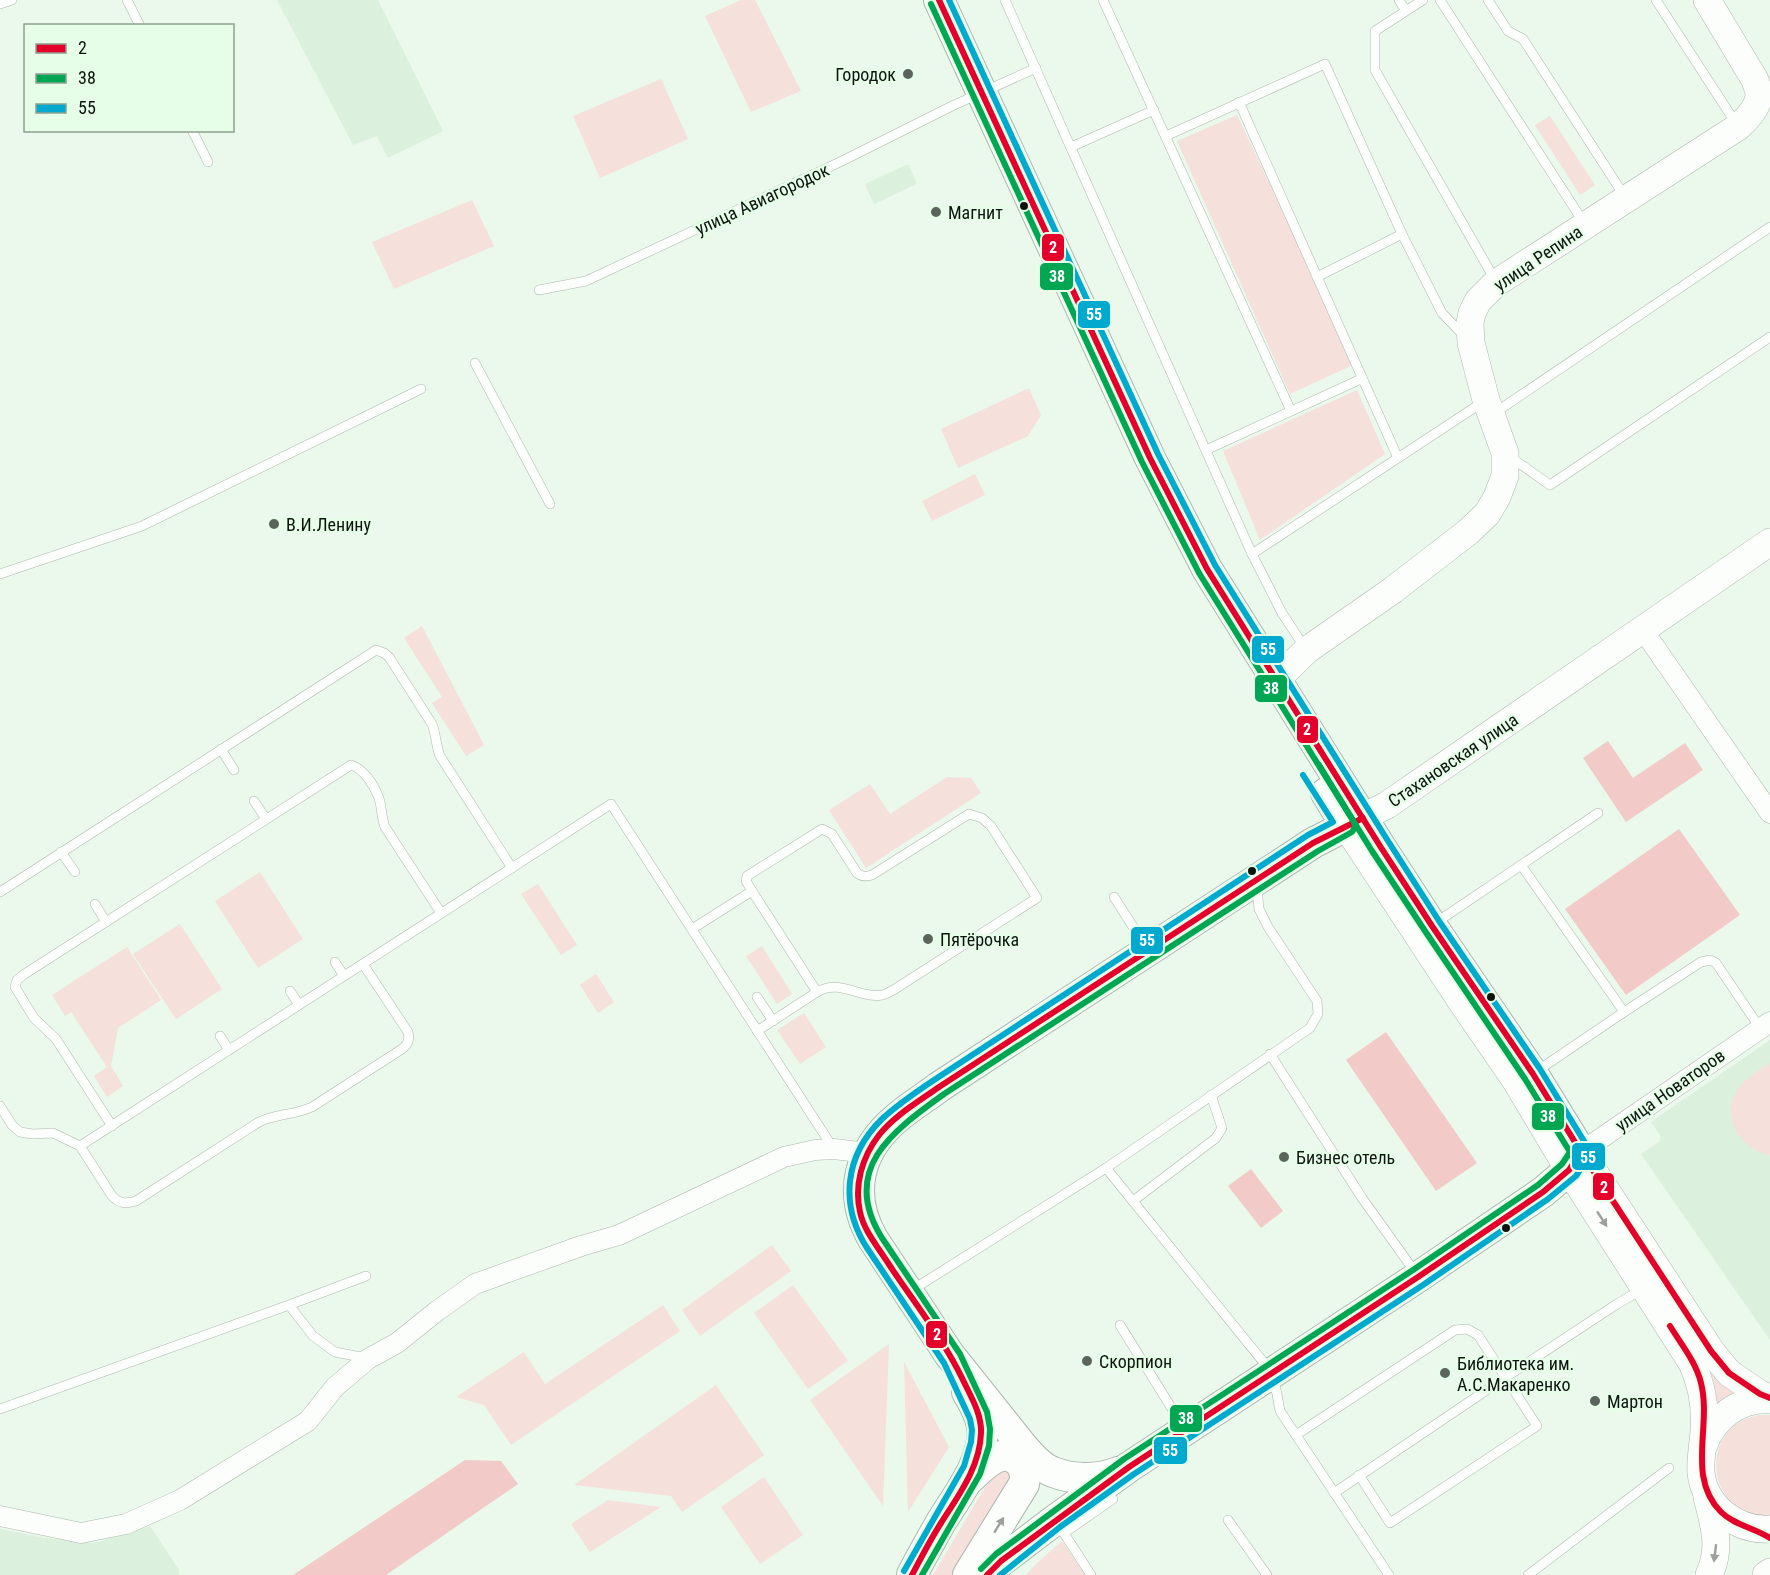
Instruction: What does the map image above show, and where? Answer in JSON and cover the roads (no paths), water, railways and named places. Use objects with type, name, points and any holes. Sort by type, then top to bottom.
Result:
[{"type":"main road","points":[[918,0],[972,96],[1207,569],[1276,680],[1354,822]]},
{"type":"main road","points":[[939,0],[972,96],[1091,379],[1189,578],[1354,822],[1432,926],[1533,1074],[1575,1161]]},
{"type":"main road","name":"Стахановская улица","points":[[1129,1467],[1108,1476],[1077,1478],[1052,1472],[1033,1458],[949,1354],[873,1239],[860,1212],[858,1187],[861,1168],[867,1153],[879,1135],[898,1117],[931,1093],[1313,843],[1354,822]]},
{"type":"main road","name":"улица Новаторов","points":[[1129,1467],[1543,1192],[1575,1161]]},
{"type":"main road","points":[[912,1575],[968,1480],[978,1456],[982,1437],[980,1416],[949,1354]]},
{"type":"main road","points":[[968,1480],[993,1459],[1004,1456],[1017,1460],[1026,1476],[1024,1484],[968,1575]]},
{"type":"main road","points":[[987,1575],[1001,1562],[1060,1526],[1129,1467]]},
{"type":"street","name":"улица Репина","points":[[1276,680],[1307,650],[1393,590],[1468,532],[1487,514],[1497,497],[1505,476],[1505,453],[1489,408],[1471,343],[1470,323],[1478,301],[1496,283],[1738,128],[1765,94],[1707,0]]},
{"type":"street","name":"Стахановская улица","points":[[1354,822],[1396,799],[1770,542]]},
{"type":"street","points":[[1643,630],[1770,813]]},
{"type":"street","points":[[1354,822],[1463,1004],[1516,1081],[1711,1351],[1729,1373],[1770,1399]]},
{"type":"street","name":"улица Новаторов","points":[[1575,1161],[1765,1025]]},
{"type":"street","points":[[0,1516],[81,1533],[126,1524],[180,1500],[308,1421],[335,1387],[368,1359],[397,1343],[474,1284],[619,1235],[784,1157],[815,1150],[834,1149],[867,1153]]},
{"type":"street","points":[[1575,1161],[1700,1380],[1704,1409],[1701,1471],[1715,1528],[1717,1548],[1709,1575]]},
{"type":"street","points":[[1702,1452],[1708,1434],[1724,1414],[1747,1402],[1770,1399]]},
{"type":"street","points":[[1706,1490],[1725,1515],[1741,1525],[1764,1532]]},
{"type":"street","points":[[1766,1575],[1770,1572]]},
{"type":"lane","points":[[0,4],[12,0]]},
{"type":"lane","points":[[127,0],[139,24]]},
{"type":"lane","points":[[1005,0],[1252,554],[1282,613],[1307,650]]},
{"type":"lane","points":[[1103,0],[1291,411]]},
{"type":"lane","points":[[1399,0],[1406,11]]},
{"type":"lane","points":[[1423,0],[1375,31],[1375,70],[1496,283]]},
{"type":"lane","points":[[1440,0],[1586,225]]},
{"type":"lane","points":[[1488,0],[1509,31],[1523,39],[1627,199]]},
{"type":"lane","points":[[1656,0],[1738,128]]},
{"type":"lane","points":[[1166,136],[1325,64],[1402,234],[1442,313],[1471,343]]},
{"type":"lane","name":"улица Авиагородок","points":[[538,290],[586,280],[842,162],[972,96],[1036,68]]},
{"type":"lane","points":[[1239,102],[1398,458]]},
{"type":"lane","points":[[1071,147],[1154,110]]},
{"type":"lane","points":[[193,132],[208,162]]},
{"type":"lane","points":[[1252,554],[1398,458],[1489,408],[1770,227]]},
{"type":"lane","points":[[1317,277],[1402,234]]},
{"type":"lane","points":[[1505,453],[1550,485],[1770,337]]},
{"type":"lane","points":[[475,363],[550,504]]},
{"type":"lane","points":[[1206,450],[1361,378]]},
{"type":"lane","points":[[0,574],[142,526],[421,389]]},
{"type":"lane","points":[[0,892],[376,650],[389,657],[432,724],[440,756],[512,868]]},
{"type":"lane","points":[[221,749],[234,770]]},
{"type":"lane","points":[[112,1126],[56,1039],[34,1018],[15,987],[17,980],[23,975],[106,921],[351,765],[358,767],[379,798],[385,826],[441,914]]},
{"type":"lane","points":[[254,801],[266,819]]},
{"type":"lane","points":[[80,1146],[611,804],[834,1149]]},
{"type":"lane","points":[[1432,926],[1598,813]]},
{"type":"lane","points":[[758,1031],[829,986],[883,995],[1037,898],[990,826],[982,818],[969,814],[963,816],[866,877],[856,873],[832,834],[822,829],[747,876],[746,881],[752,891],[817,992]]},
{"type":"lane","points":[[61,852],[75,872]]},
{"type":"lane","points":[[1521,865],[1624,1012]]},
{"type":"lane","points":[[907,1293],[1106,1168],[1310,1028],[1318,1014],[1317,1001],[1268,927],[1259,909],[1256,881]]},
{"type":"lane","points":[[692,929],[752,891]]},
{"type":"lane","points":[[1114,897],[1149,951]]},
{"type":"lane","points":[[95,904],[106,921]]},
{"type":"lane","points":[[1533,1074],[1701,962],[1710,960],[1716,963],[1765,1025]]},
{"type":"lane","points":[[334,962],[344,976]]},
{"type":"lane","points":[[0,1106],[12,1125],[20,1132],[53,1133],[80,1146],[117,1201],[127,1204],[136,1201],[259,1122],[269,1117],[301,1112],[312,1107],[407,1045],[410,1038],[408,1032],[363,964]]},
{"type":"lane","points":[[290,991],[299,1005]]},
{"type":"lane","points":[[757,997],[773,1021]]},
{"type":"lane","points":[[220,1036],[229,1050]]},
{"type":"lane","points":[[1270,1054],[1362,1198],[1418,1277]]},
{"type":"lane","points":[[1133,1201],[1216,1138],[1222,1128],[1212,1095]]},
{"type":"lane","points":[[1106,1168],[1259,1355],[1266,1377],[1276,1389],[1280,1411],[1389,1575]]},
{"type":"lane","points":[[0,1409],[366,1276]]},
{"type":"lane","points":[[1334,1492],[1617,1304],[1646,1288]]},
{"type":"lane","points":[[289,1305],[313,1335],[335,1352],[368,1359]]},
{"type":"lane","points":[[1120,1325],[1185,1430]]},
{"type":"lane","points":[[1296,1435],[1455,1330],[1467,1329],[1478,1335],[1537,1426],[1390,1523],[1359,1475]]},
{"type":"lane","points":[[1528,1575],[1669,1468]]},
{"type":"lane","points":[[1091,1575],[1060,1526],[1113,1499]]},
{"type":"lane","points":[[1228,1520],[1267,1575]]},
{"type":"place","name":"Городок","points":[[908,74]]},
{"type":"place","name":"Магнит","points":[[936,212]]},
{"type":"place","name":"В.И.Ленину","points":[[274,524]]},
{"type":"place","name":"Пятёрочка","points":[[928,939]]},
{"type":"place","name":"Бизнес отель","points":[[1284,1157]]},
{"type":"place","name":"Скорпион","points":[[1087,1361]]},
{"type":"place","name":"Библиотека им. А.С.Макаренко","points":[[1445,1373]]},
{"type":"place","name":"Мартон","points":[[1595,1401]]}]
